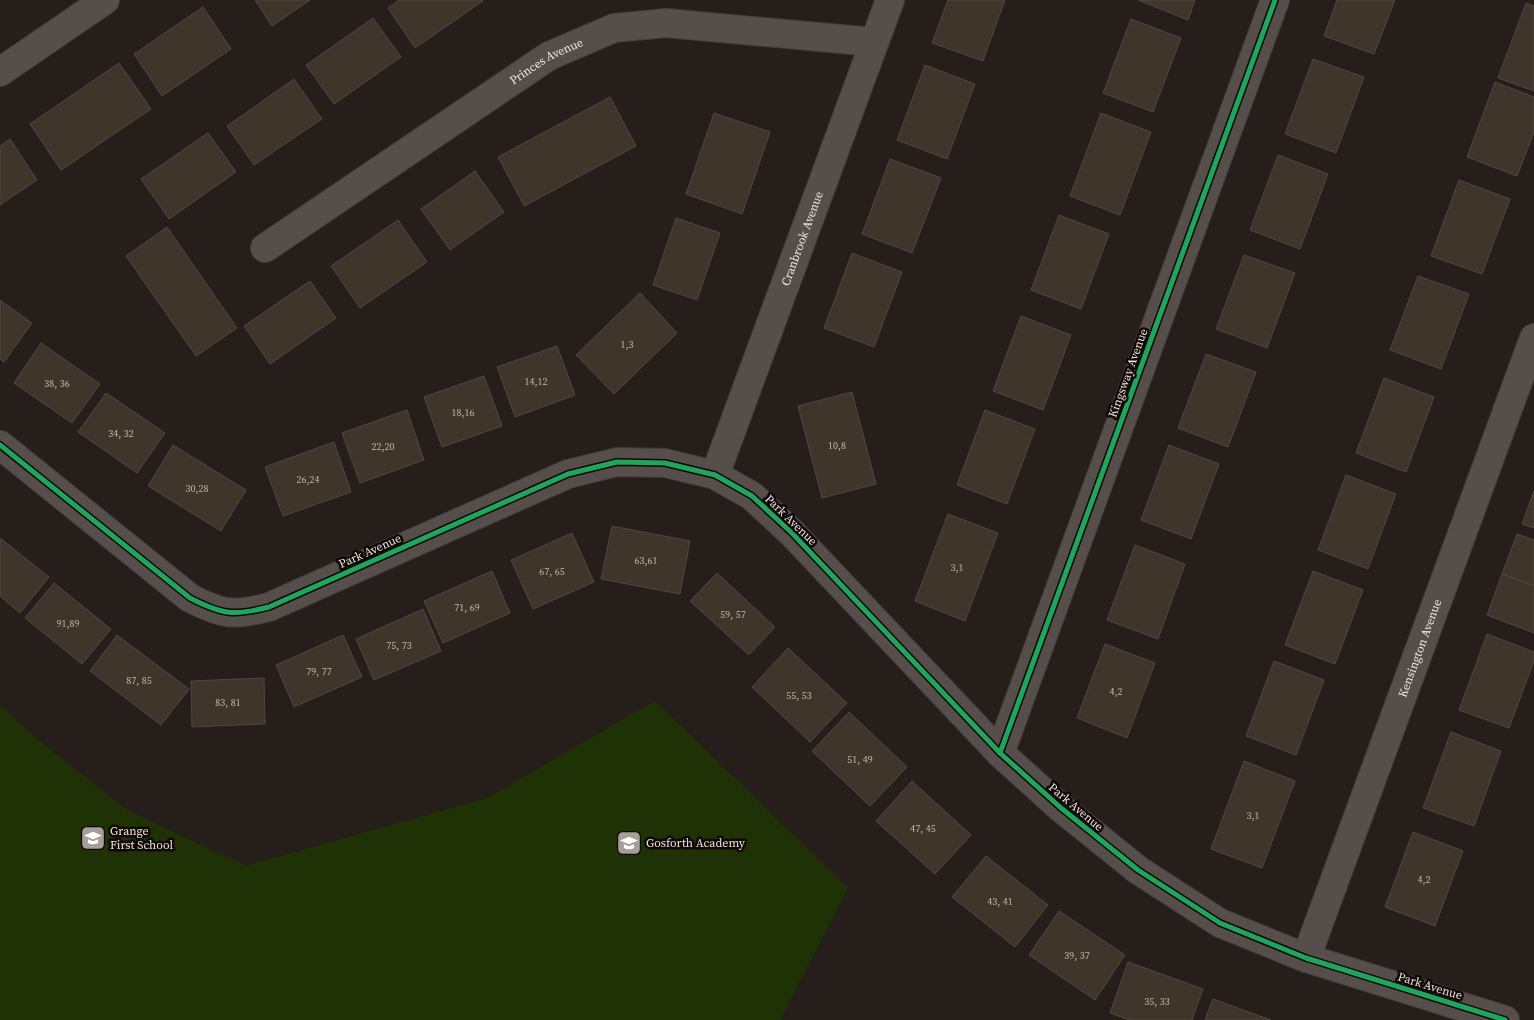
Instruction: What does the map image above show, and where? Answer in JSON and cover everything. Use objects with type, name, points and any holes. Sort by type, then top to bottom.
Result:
[{"type":"street","points":[[0,72],[105,0]]},
{"type":"street","name":"Cranbrook Avenue","points":[[715,476],[890,0]]},
{"type":"street","name":"Kingsway Avenue","points":[[1000,753],[1276,0]]},
{"type":"street","name":"Princes Avenue","points":[[265,248],[550,56],[614,28],[666,23],[874,42]]},
{"type":"street","name":"Kensington Avenue","points":[[1306,958],[1534,338]]},
{"type":"street","name":"Park Avenue","points":[[0,445],[190,598],[217,612],[244,614],[269,607],[568,474],[617,462],[665,463],[715,476],[752,496],[792,533],[1000,753],[1061,808],[1138,870],[1220,923],[1306,958],[1505,1020]]},
{"type":"green space","points":[[655,701],[848,888],[780,1020],[0,1020],[0,705],[32,735],[127,810],[246,866],[487,798]]},
{"type":"building","points":[[255,0],[310,0],[272,26]]},
{"type":"building","points":[[399,0],[483,1],[415,48],[388,8]]},
{"type":"building","points":[[948,0],[1005,0],[983,61],[932,43]]},
{"type":"building","points":[[1138,0],[1195,0],[1188,20]]},
{"type":"building","points":[[1337,0],[1395,0],[1374,54],[1324,36]]},
{"type":"building","points":[[1526,3],[1534,6],[1534,91],[1498,78]]},
{"type":"building","points":[[203,7],[231,49],[162,96],[134,54]]},
{"type":"building","points":[[373,18],[401,57],[334,104],[306,65]]},
{"type":"building","points":[[1131,19],[1181,38],[1153,112],[1103,93]]},
{"type":"building","points":[[1313,59],[1364,77],[1336,153],[1285,134]]},
{"type":"building","points":[[119,63],[151,109],[61,170],[30,124]]},
{"type":"building","points":[[925,65],[975,84],[947,159],[897,140]]},
{"type":"building","points":[[294,79],[322,119],[254,165],[227,126]]},
{"type":"building","points":[[1495,82],[1534,97],[1534,132],[1517,176],[1467,157]]},
{"type":"building","points":[[610,97],[636,146],[524,206],[498,157]]},
{"type":"building","points":[[714,113],[770,132],[742,214],[686,194]]},
{"type":"building","points":[[1101,113],[1151,132],[1120,215],[1070,196]]},
{"type":"building","points":[[208,133],[236,172],[169,219],[141,179]]},
{"type":"building","points":[[10,139],[37,180],[0,205],[0,146]]},
{"type":"building","points":[[1278,155],[1328,174],[1300,249],[1250,230]]},
{"type":"building","points":[[890,159],[941,178],[912,253],[862,234]]},
{"type":"building","points":[[475,171],[504,212],[450,250],[421,209]]},
{"type":"building","points":[[1459,180],[1510,199],[1482,274],[1431,256]]},
{"type":"building","points":[[1059,215],[1109,234],[1081,309],[1031,290]]},
{"type":"building","points":[[676,218],[720,233],[697,300],[653,285]]},
{"type":"building","points":[[398,220],[427,262],[360,308],[331,266]]},
{"type":"building","points":[[167,227],[237,328],[196,356],[126,256]]},
{"type":"building","points":[[852,253],[902,272],[874,347],[824,328]]},
{"type":"building","points":[[1244,255],[1295,273],[1267,348],[1216,329]]},
{"type":"building","points":[[1418,276],[1469,294],[1441,369],[1390,350]]},
{"type":"building","points":[[310,281],[336,318],[270,364],[244,326]]},
{"type":"building","points":[[640,293],[677,333],[614,394],[576,355]]},
{"type":"building","points":[[0,300],[32,323],[4,362],[0,359]]},
{"type":"building","points":[[1021,316],[1071,335],[1043,410],[993,391]]},
{"type":"building","points":[[41,343],[100,384],[72,423],[14,383]]},
{"type":"building","points":[[557,346],[575,395],[515,417],[497,367]]},
{"type":"building","points":[[1206,354],[1256,372],[1228,447],[1178,428]]},
{"type":"building","points":[[484,376],[502,426],[442,447],[424,397]]},
{"type":"building","points":[[1384,378],[1434,397],[1406,472],[1356,453]]},
{"type":"building","points":[[852,392],[876,484],[822,498],[798,406]]},
{"type":"building","points":[[106,393],[165,433],[137,473],[78,432]]},
{"type":"building","points":[[407,410],[424,460],[360,483],[342,433]]},
{"type":"building","points":[[985,410],[1035,429],[1007,504],[957,485]]},
{"type":"building","points":[[334,442],[351,492],[283,516],[265,467]]},
{"type":"building","points":[[173,445],[246,490],[221,531],[148,486]]},
{"type":"building","points":[[1169,445],[1219,464],[1191,539],[1141,520]]},
{"type":"building","points":[[1346,475],[1396,494],[1368,569],[1318,550]]},
{"type":"building","points":[[1534,491],[1534,528],[1522,524]]},
{"type":"building","points":[[948,514],[998,533],[965,621],[915,601]]},
{"type":"building","points":[[612,526],[690,541],[680,594],[601,579]]},
{"type":"building","points":[[572,533],[594,582],[533,609],[511,560]]},
{"type":"building","points":[[1517,534],[1534,540],[1534,586],[1502,574]]},
{"type":"building","points":[[0,538],[49,577],[20,613],[0,596]]},
{"type":"building","points":[[1135,545],[1185,564],[1158,639],[1107,620]]},
{"type":"building","points":[[492,571],[510,613],[443,643],[424,601]]},
{"type":"building","points":[[1313,571],[1363,590],[1335,664],[1285,645]]},
{"type":"building","points":[[717,573],[775,627],[749,655],[690,601]]},
{"type":"building","points":[[1502,574],[1534,586],[1534,633],[1487,615]]},
{"type":"building","points":[[54,583],[111,629],[82,664],[25,618]]},
{"type":"building","points":[[423,609],[441,651],[374,680],[356,639]]},
{"type":"building","points":[[1487,634],[1534,652],[1534,661],[1509,728],[1459,710]]},
{"type":"building","points":[[117,635],[189,689],[161,725],[90,671]]},
{"type":"building","points":[[343,635],[362,677],[294,707],[276,665]]},
{"type":"building","points":[[1105,644],[1155,663],[1127,738],[1077,718]]},
{"type":"building","points":[[788,648],[847,703],[810,742],[752,687]]},
{"type":"building","points":[[1274,661],[1324,680],[1296,755],[1246,736]]},
{"type":"building","points":[[264,678],[265,724],[192,727],[191,681]]},
{"type":"building","points":[[849,712],[907,767],[870,806],[812,751]]},
{"type":"building","points":[[1451,732],[1501,751],[1474,826],[1423,808]]},
{"type":"building","points":[[1244,761],[1295,781],[1262,868],[1211,849]]},
{"type":"building","points":[[912,781],[971,835],[935,874],[876,821]]},
{"type":"building","points":[[1413,832],[1463,851],[1435,926],[1385,907]]},
{"type":"building","points":[[986,856],[1048,905],[1015,947],[952,897]]},
{"type":"building","points":[[1059,911],[1125,955],[1095,1000],[1029,955]]},
{"type":"building","points":[[1128,962],[1203,989],[1192,1020],[1130,1020],[1110,1013]]},
{"type":"building","points":[[1213,999],[1271,1020],[1205,1020]]},
{"type":"cycle path","points":[[1000,753],[1275,0]]},
{"type":"cycle path","points":[[0,445],[190,598],[220,611],[237,613],[269,607],[568,474],[617,462],[665,463],[715,475],[752,496],[792,533],[1000,753],[1061,808],[1138,870],[1220,923],[1306,958],[1505,1020]]},
{"type":"place","name":"Grange First School","points":[[93,838]]},
{"type":"place","name":"Gosforth Academy","points":[[629,843]]}]
